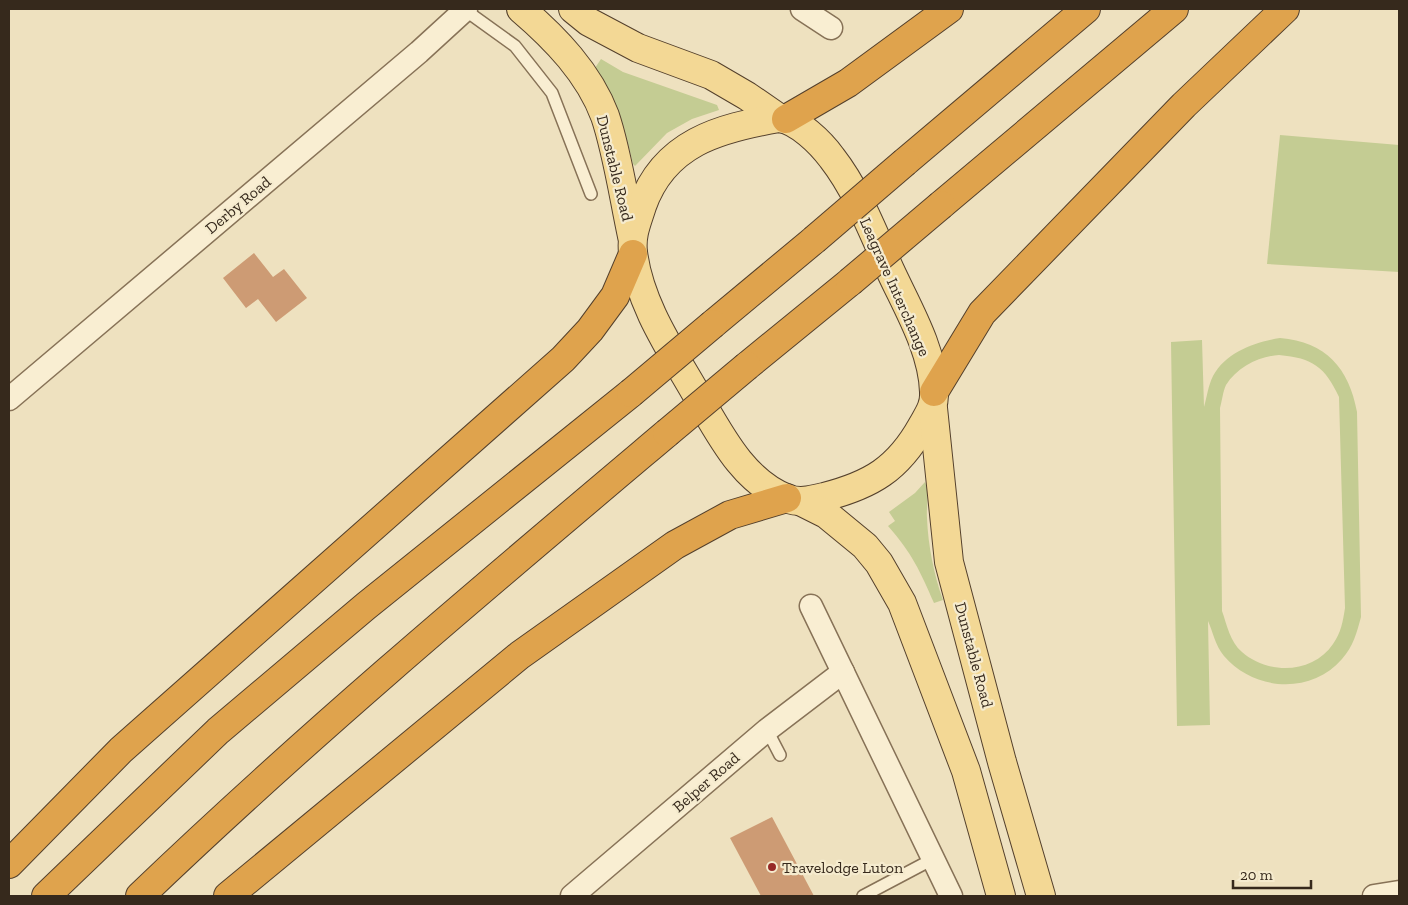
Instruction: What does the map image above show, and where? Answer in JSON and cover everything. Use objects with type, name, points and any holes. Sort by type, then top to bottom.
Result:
[{"type":"highway","points":[[782,118],[848,83],[949,9]]},
{"type":"highway","points":[[46,896],[218,732],[366,606],[814,240],[1086,9]]},
{"type":"highway","points":[[140,896],[402,657],[1174,9]]},
{"type":"highway","points":[[933,400],[982,313],[1184,105],[1285,9]]},
{"type":"highway","points":[[9,864],[121,750],[563,360],[590,330],[615,296],[632,245]]},
{"type":"highway","points":[[228,896],[520,655],[675,545],[730,516],[795,500]]},
{"type":"main road","name":"Dunstable Road","points":[[521,9],[546,30],[581,72],[605,116],[632,245]]},
{"type":"main road","points":[[573,9],[589,22],[638,48],[711,75],[782,118]]},
{"type":"main road","points":[[782,118],[748,123],[710,135],[686,147],[671,158],[657,175],[645,199],[632,245],[645,298],[660,331],[710,417],[739,462],[760,482],[826,514],[865,546],[879,563],[902,604],[966,771],[1001,896]]},
{"type":"main road","name":"Leagrave Interchange","points":[[782,118],[812,137],[840,168],[869,223],[914,322],[928,357],[933,400]]},
{"type":"main road","name":"Dunstable Road","points":[[933,400],[949,562],[1002,762],[1041,896]]},
{"type":"main road","points":[[795,500],[867,483],[887,471],[909,448],[933,400]]},
{"type":"street","name":"Derby Road","points":[[9,399],[419,52],[466,9]]},
{"type":"street","points":[[802,9],[831,28]]},
{"type":"street","points":[[811,606],[951,896]]},
{"type":"street","name":"Belper Road","points":[[572,896],[767,730],[843,672]]},
{"type":"street","points":[[1374,896],[1399,892]]},
{"type":"lane","points":[[466,9],[515,46],[552,93],[591,194]]},
{"type":"lane","points":[[767,730],[780,755]]},
{"type":"lane","points":[[862,896],[933,859]]},
{"type":"green space","points":[[601,59],[623,72],[717,105],[719,110],[692,119],[667,133],[635,166],[618,114],[609,92],[595,68]]},
{"type":"green space","points":[[1280,135],[1399,145],[1399,272],[1267,264]]},
{"type":"green space","points":[[1280,338],[1296,341],[1310,345],[1322,352],[1333,360],[1341,370],[1353,396],[1357,412],[1361,617],[1352,644],[1342,659],[1329,671],[1315,679],[1283,684],[1266,682],[1236,668],[1221,652],[1208,621],[1210,725],[1177,726],[1171,342],[1202,340],[1204,407],[1213,376],[1225,361],[1233,354],[1251,345]],"holes":[[[1279,355],[1291,356],[1309,362],[1323,371],[1339,397],[1345,608],[1338,636],[1324,654],[1302,666],[1290,668],[1264,665],[1242,652],[1232,638],[1222,611],[1220,408],[1226,385],[1236,373],[1257,360]]]},
{"type":"green space","points":[[925,482],[930,549],[943,600],[934,603],[915,563],[888,526],[895,521],[889,512],[915,493]]},
{"type":"building","points":[[254,253],[273,277],[284,269],[307,298],[276,322],[258,299],[246,308],[223,278]]},
{"type":"building","name":"Travelodge Luton","points":[[772,817],[814,896],[761,896],[730,838]]},
{"type":"place","name":"Travelodge Luton","points":[[772,867]]}]
